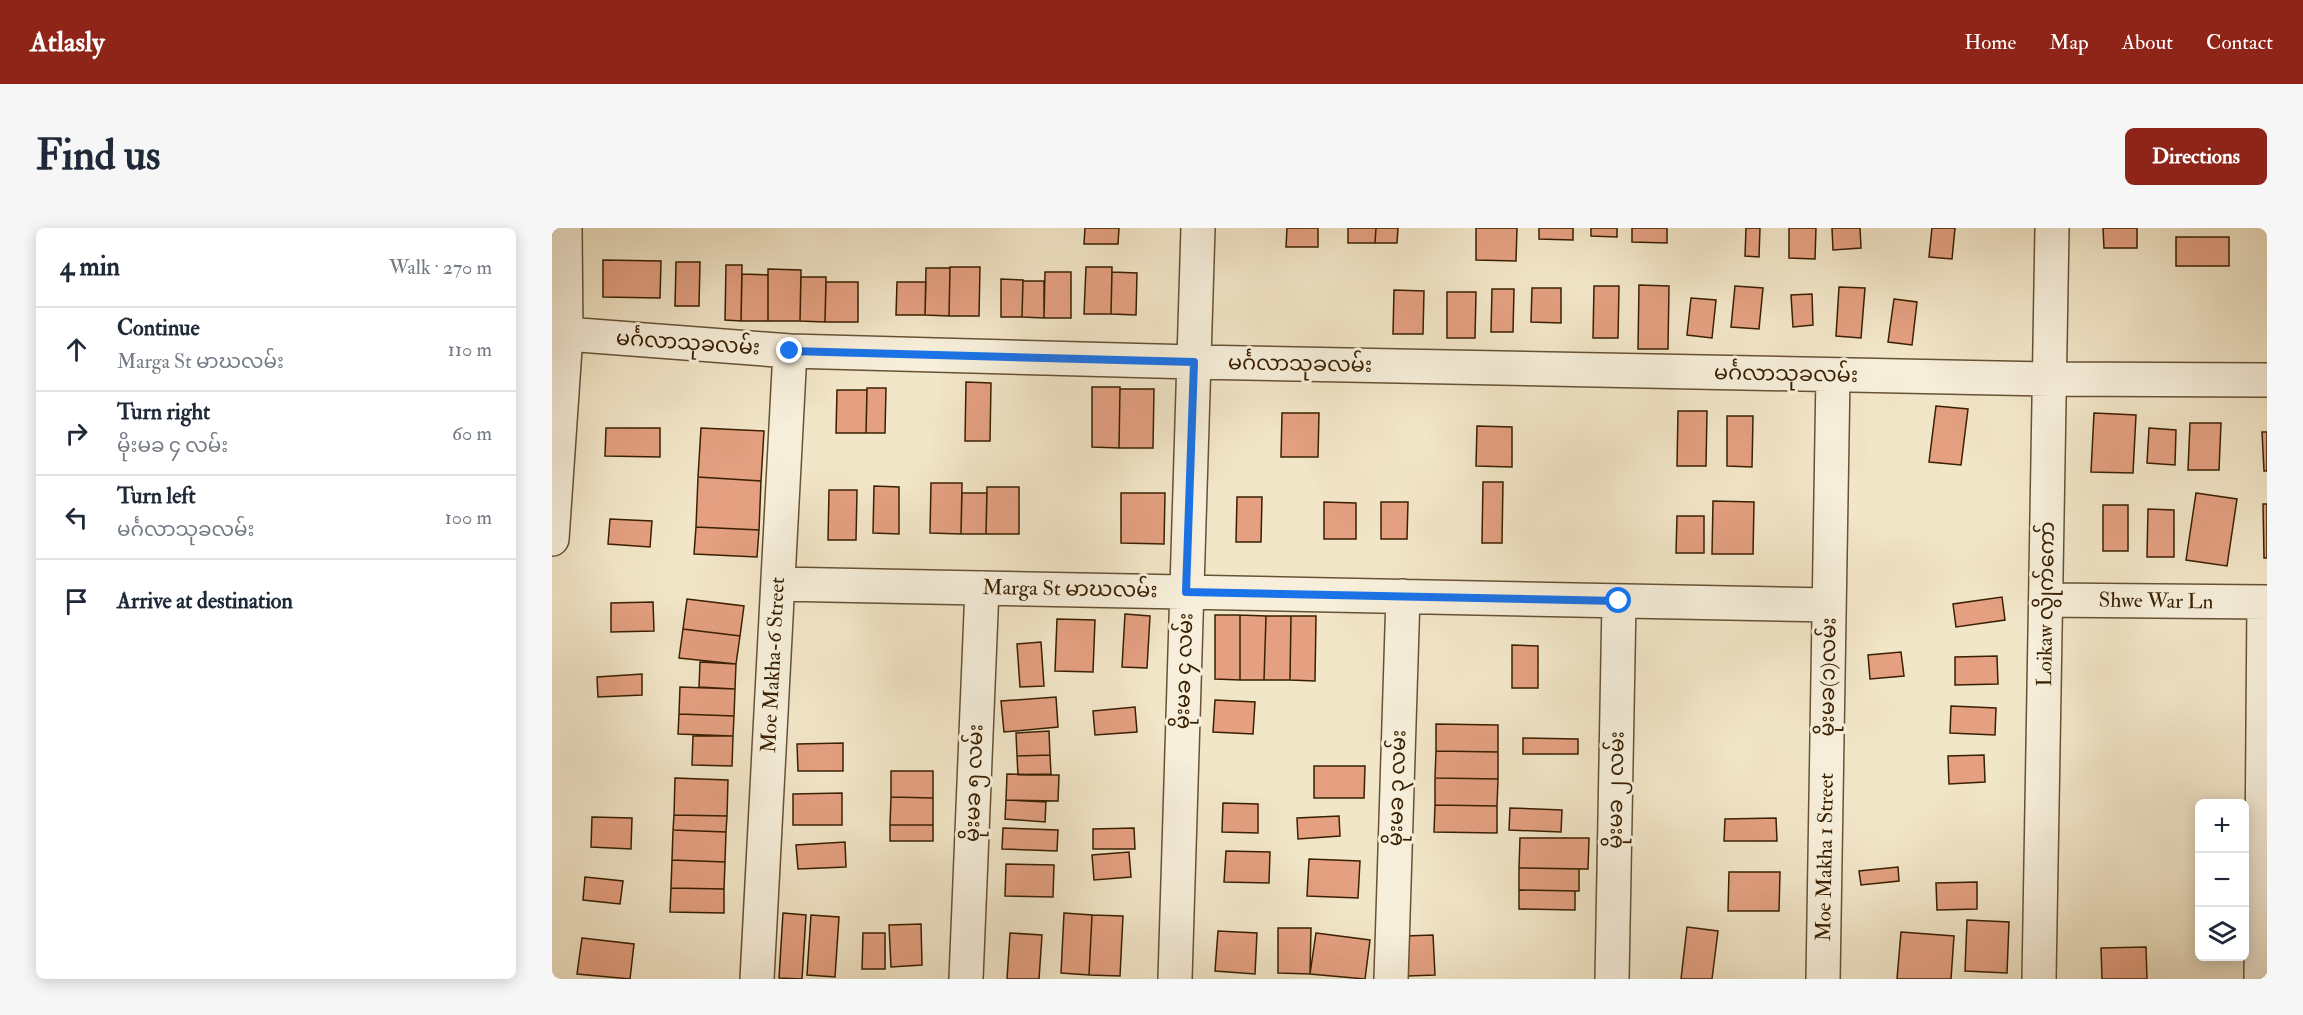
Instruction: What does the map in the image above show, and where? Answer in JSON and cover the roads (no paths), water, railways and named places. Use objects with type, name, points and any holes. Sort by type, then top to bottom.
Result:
[{"type":"street","points":[[552,539],[565,228]]},
{"type":"street","name":"မိုးမခ ၄ လမ်း","points":[[1174,979],[1198,228]]},
{"type":"street","name":"Loikaw လွိုက်ကော်","points":[[2039,979],[2052,228]]},
{"type":"street","name":"မင်္ဂလာသုခလမ်း","points":[[559,331],[790,351],[1833,375],[2267,380]]},
{"type":"street","name":"Moe Makha-6 Street","points":[[757,979],[790,351]]},
{"type":"street","name":"Moe Makha 1 Street","points":[[1823,979],[1833,375]]},
{"type":"street","name":"မိုးမခ(၁)လမ်း","points":[[1823,979],[1833,375]]},
{"type":"street","name":"Marga St မာဃလမ်း","points":[[778,584],[1829,605]]},
{"type":"street","name":"မိုးမခ ၅ လမ်း","points":[[966,979],[982,588]]},
{"type":"street","name":"မိုးမခ ၃ လမ်း","points":[[1391,979],[1403,596]]},
{"type":"street","name":"Shwe War Ln","points":[[2046,600],[2265,602]]},
{"type":"street","name":"မိုးမခ ၂ လမ်း","points":[[1612,979],[1619,601]]},
{"type":"street","points":[[2261,979],[2265,602]]}]
